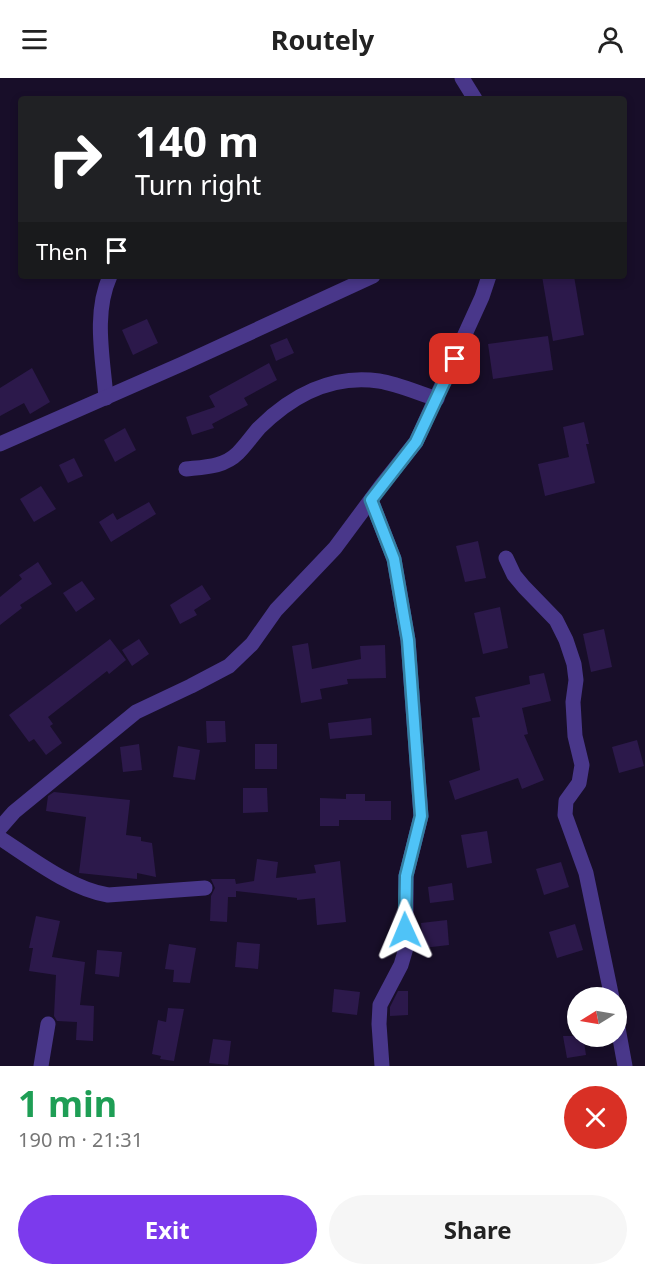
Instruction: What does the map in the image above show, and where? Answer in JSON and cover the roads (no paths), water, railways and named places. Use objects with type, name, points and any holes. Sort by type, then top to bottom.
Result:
[{"type":"street","points":[[462,78],[473,96]]},
{"type":"street","points":[[106,399],[100,327],[104,291],[109,279]]},
{"type":"street","points":[[0,444],[106,399],[366,279]]},
{"type":"street","points":[[0,828],[14,812],[136,712],[230,666],[252,644],[276,610],[335,548],[416,442],[437,399],[488,279]]},
{"type":"street","points":[[186,469],[217,466],[236,455],[260,427],[296,398],[321,385],[357,380],[380,382],[437,399]]},
{"type":"street","points":[[371,500],[394,559],[408,640],[421,816],[406,876],[405,948],[401,965],[380,1005],[382,1066]]},
{"type":"street","points":[[506,558],[519,581],[556,620],[574,664],[575,736],[582,765],[579,783],[566,801],[565,815],[585,873],[610,987]]},
{"type":"street","points":[[0,838],[55,873],[95,893],[115,895],[205,888]]},
{"type":"street","points":[[41,1066],[48,1024]]},
{"type":"street","points":[[622,1047],[625,1066]]}]
